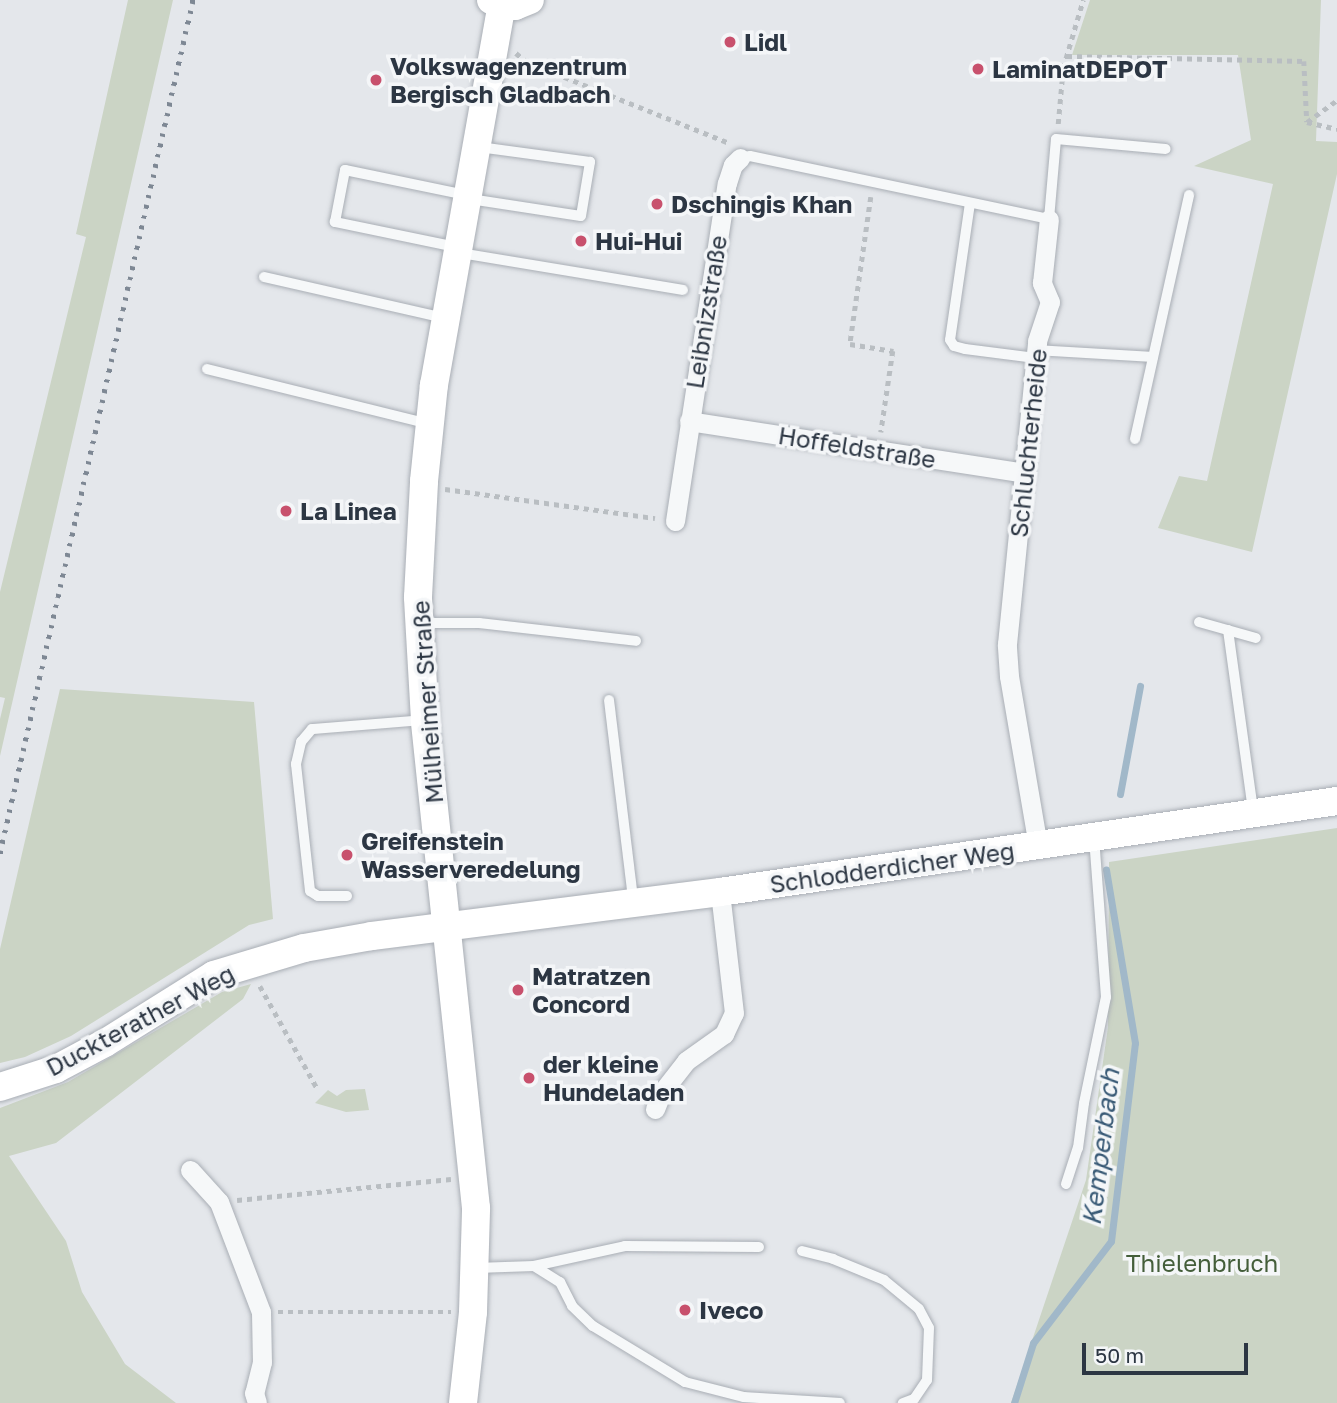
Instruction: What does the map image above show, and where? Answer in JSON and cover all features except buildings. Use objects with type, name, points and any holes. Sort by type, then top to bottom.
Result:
[{"type":"main road","points":[[497,3],[515,6],[530,0]]},
{"type":"main road","name":"Mülheimer Straße","points":[[463,1403],[476,1268],[473,1177],[425,720],[419,623],[424,486],[430,424],[445,318],[496,37],[497,3]]},
{"type":"main road","name":"Schlodderdicher Weg","points":[[447,927],[720,892],[1337,801]]},
{"type":"main road","name":"Duckterather Weg","points":[[0,1087],[55,1069],[105,1043],[214,975],[252,962],[338,941],[447,927]]},
{"type":"street","name":"Leibnizstraße","points":[[675,521],[727,183],[733,165],[740,158]]},
{"type":"street","name":"Schluchterheide","points":[[1038,846],[1009,676],[1007,645],[1036,354],[1050,302],[1042,284],[1049,219]]},
{"type":"street","name":"Hoffeldstraße","points":[[689,421],[1025,473]]},
{"type":"street","points":[[655,1109],[662,1092],[686,1061],[724,1034],[734,1013],[720,892]]},
{"type":"street","points":[[190,1170],[219,1202],[261,1312],[262,1362],[254,1393],[257,1403]]},
{"type":"lane","points":[[740,158],[750,156],[1049,219],[1056,139],[1166,149]]},
{"type":"lane","points":[[476,146],[590,162],[581,216],[467,197],[345,170],[335,222],[457,250],[683,290]]},
{"type":"lane","points":[[1135,439],[1189,194]]},
{"type":"lane","points":[[970,203],[950,340],[954,346],[1036,354],[1153,356]]},
{"type":"lane","points":[[264,277],[445,318]]},
{"type":"lane","points":[[207,369],[430,424]]},
{"type":"lane","points":[[1199,622],[1256,638]]},
{"type":"lane","points":[[419,623],[480,623],[636,641]]},
{"type":"lane","points":[[1227,630],[1253,814]]},
{"type":"lane","points":[[609,699],[634,903]]},
{"type":"lane","points":[[347,896],[318,896],[310,891],[296,764],[301,742],[312,729],[425,720]]},
{"type":"lane","points":[[1066,1184],[1078,1148],[1084,1103],[1106,997],[1094,838]]},
{"type":"lane","points":[[476,1268],[534,1266],[625,1245],[759,1247]]},
{"type":"lane","points":[[802,1251],[833,1259],[884,1280],[919,1309],[929,1328],[927,1380],[914,1399],[903,1403]]},
{"type":"lane","points":[[534,1266],[560,1282],[572,1306],[593,1326],[685,1382],[744,1397],[840,1403]]},
{"type":"path","points":[[1056,139],[1067,56],[1083,0]]},
{"type":"path","points":[[496,37],[527,62],[728,140],[740,158]]},
{"type":"path","points":[[1067,56],[1304,61],[1307,122]]},
{"type":"path","points":[[1307,122],[1337,100]]},
{"type":"path","points":[[1307,122],[1337,129]]},
{"type":"path","points":[[873,183],[850,344],[893,351],[881,450]]},
{"type":"path","points":[[424,486],[675,521]]},
{"type":"path","points":[[252,962],[259,984],[317,1088]]},
{"type":"path","points":[[219,1202],[436,1181]]},
{"type":"path","points":[[261,1312],[448,1312]]},
{"type":"green space","points":[[128,0],[173,0],[0,756],[0,719],[5,698],[0,697],[0,592],[86,237],[76,234]]},
{"type":"green space","points":[[1090,0],[1321,0],[1316,141],[1337,142],[1337,174],[1252,552],[1158,528],[1179,476],[1207,481],[1273,184],[1194,166],[1251,140],[1238,55],[1072,55]]},
{"type":"green space","points":[[60,689],[254,702],[273,919],[249,925],[71,1036],[25,1057],[0,1063],[0,949]]},
{"type":"green space","name":"Thielenbruch","points":[[1337,828],[1337,1403],[1011,1403],[1086,1180],[1108,1027],[1109,862]]},
{"type":"green space","points":[[251,984],[243,999],[56,1143],[9,1156],[66,1241],[82,1292],[125,1364],[176,1403],[0,1403],[0,1108],[68,1082],[222,992]]},
{"type":"green space","points":[[365,1089],[369,1110],[346,1112],[315,1103],[328,1090],[337,1096],[346,1090]]},
{"type":"waterway","name":"Kemperbach","points":[[1120,794],[1140,686]]},
{"type":"waterway","name":"Kemperbach","points":[[1014,1403],[1033,1343],[1111,1241],[1135,1043],[1106,869]]},
{"type":"railway","points":[[0,853],[193,0]]},
{"type":"place","name":"Lidl","points":[[730,42]]},
{"type":"place","name":"LaminatDEPOT","points":[[978,69]]},
{"type":"place","name":"Volkswagenzentrum Bergisch Gladbach","points":[[376,80]]},
{"type":"place","name":"Dschingis Khan","points":[[657,204]]},
{"type":"place","name":"Hui-Hui","points":[[581,241]]},
{"type":"place","name":"La Linea","points":[[286,511]]},
{"type":"place","name":"Greifenstein Wasserveredelung","points":[[347,855]]},
{"type":"place","name":"Matratzen Concord","points":[[518,990]]},
{"type":"place","name":"der kleine Hundeladen","points":[[529,1078]]},
{"type":"place","name":"Iveco","points":[[685,1310]]}]
